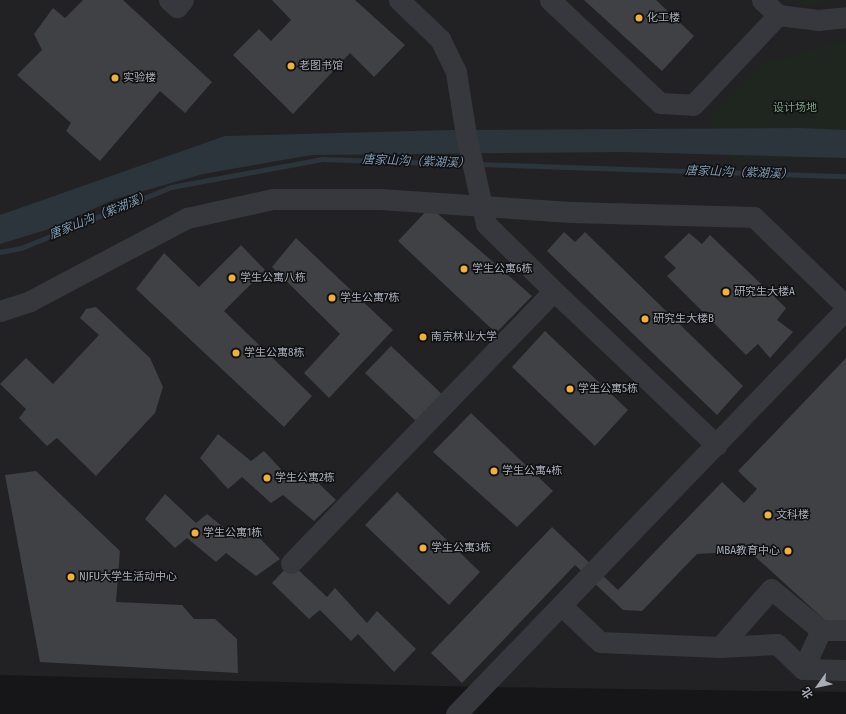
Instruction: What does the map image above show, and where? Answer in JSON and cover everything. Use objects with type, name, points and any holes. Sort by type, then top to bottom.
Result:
[{"type":"lane","points":[[169,0],[177,7],[183,0]]},
{"type":"lane","points":[[399,0],[440,39],[456,72],[470,154],[486,224],[716,445]]},
{"type":"lane","points":[[550,0],[660,103],[693,105],[778,15]]},
{"type":"lane","points":[[762,0],[778,15],[818,20],[846,17]]},
{"type":"lane","points":[[0,311],[30,301],[187,218],[273,199],[380,199],[571,212],[754,217],[846,306]]},
{"type":"lane","points":[[292,563],[554,291]]},
{"type":"lane","points":[[456,714],[846,309]]},
{"type":"lane","points":[[720,647],[771,589],[820,630],[846,630]]},
{"type":"lane","points":[[561,605],[600,642],[720,647],[777,644],[803,669],[846,670]]},
{"type":"lane","points":[[803,669],[820,630]]},
{"type":"shaded area","name":"南京林业大学","points":[[0,0],[846,0],[846,692],[481,687],[0,675]]},
{"type":"shaded area","points":[[800,128],[846,130],[846,158],[623,152],[312,155],[203,174],[115,199],[49,229],[0,244],[0,215],[225,136],[452,130]]},
{"type":"green space","points":[[787,0],[837,0],[806,7]]},
{"type":"green space","name":"设计场地","points":[[846,40],[846,157],[731,161],[709,118],[763,64]]},
{"type":"building","name":"实验楼","points":[[83,0],[123,0],[212,82],[185,113],[160,91],[100,161],[66,131],[71,123],[17,75],[42,50],[34,34],[53,8],[65,18]]},
{"type":"building","name":"老图书馆","points":[[272,0],[355,0],[405,45],[374,77],[350,53],[293,114],[233,55],[259,29],[271,41],[291,20]]},
{"type":"building","name":"化工楼","points":[[584,0],[656,0],[694,36],[662,71]]},
{"type":"building","name":"学生公寓6栋","points":[[430,207],[532,296],[496,333],[398,241]]},
{"type":"building","name":"研究生大楼B","points":[[564,232],[575,242],[585,232],[743,386],[717,415],[547,251]]},
{"type":"building","name":"研究生大楼A","points":[[689,233],[702,244],[710,235],[786,308],[777,320],[793,332],[770,358],[758,344],[746,355],[667,276],[676,268],[664,257]]},
{"type":"building","name":"学生公寓7栋","points":[[296,238],[393,330],[329,398],[304,373],[340,334],[272,267]]},
{"type":"building","name":"学生公寓8栋","points":[[241,245],[265,270],[224,311],[312,396],[284,427],[136,289],[164,253],[199,287]]},
{"type":"building","points":[[96,307],[150,358],[163,387],[155,413],[96,476],[57,438],[47,446],[19,418],[26,409],[0,384],[26,358],[53,384],[99,335],[80,318],[86,309]]},
{"type":"building","name":"学生公寓5栋","points":[[545,331],[628,410],[595,446],[512,367]]},
{"type":"building","points":[[391,346],[444,396],[419,424],[365,373]]},
{"type":"building","name":"文科楼","points":[[846,358],[846,622],[827,622],[749,551],[697,554],[642,611],[623,610],[575,565],[462,683],[431,653],[552,527],[618,590],[722,482],[744,503],[757,489],[738,471]]},
{"type":"building","name":"学生公寓4栋","points":[[471,413],[553,491],[517,527],[433,452]]},
{"type":"building","name":"学生公寓2栋","points":[[218,434],[251,461],[264,451],[291,480],[306,471],[336,500],[314,521],[283,495],[271,503],[242,477],[228,489],[200,458]]},
{"type":"building","name":"NJFU大学生活动中心","points":[[36,471],[120,551],[116,602],[182,605],[194,619],[215,619],[237,639],[238,673],[40,662],[5,475]]},
{"type":"building","name":"学生公寓3栋","points":[[397,492],[480,572],[449,605],[365,525]]},
{"type":"building","name":"学生公寓1栋","points":[[165,494],[196,523],[207,514],[238,539],[250,528],[280,559],[256,576],[226,553],[216,562],[187,538],[175,548],[145,519]]},
{"type":"building","points":[[291,563],[327,597],[335,588],[367,623],[377,611],[416,649],[394,672],[358,634],[351,641],[320,610],[309,619],[272,583]]},
{"type":"waterway","name":"唐家山沟（紫湖溪）","points":[[0,252],[21,248],[171,187],[322,159],[467,164]]},
{"type":"waterway","name":"唐家山沟（紫湖溪）","points":[[477,164],[846,176]]},
{"type":"place","name":"化工楼","points":[[639,18]]},
{"type":"place","name":"老图书馆","points":[[291,66]]},
{"type":"place","name":"实验楼","points":[[115,78]]},
{"type":"place","name":"学生公寓6栋","points":[[464,269]]},
{"type":"place","name":"学生公寓八栋","points":[[232,278]]},
{"type":"place","name":"研究生大楼A","points":[[726,292]]},
{"type":"place","name":"学生公寓7栋","points":[[332,298]]},
{"type":"place","name":"研究生大楼B","points":[[645,319]]},
{"type":"place","name":"南京林业大学","points":[[423,337]]},
{"type":"place","name":"学生公寓8栋","points":[[236,353]]},
{"type":"place","name":"学生公寓5栋","points":[[570,389]]},
{"type":"place","name":"学生公寓4栋","points":[[494,471]]},
{"type":"place","name":"学生公寓2栋","points":[[267,478]]},
{"type":"place","name":"文科楼","points":[[768,515]]},
{"type":"place","name":"学生公寓1栋","points":[[195,533]]},
{"type":"place","name":"学生公寓3栋","points":[[423,548]]},
{"type":"place","name":"MBA教育中心","points":[[788,551]]},
{"type":"place","name":"NJFU大学生活动中心","points":[[71,577]]}]
